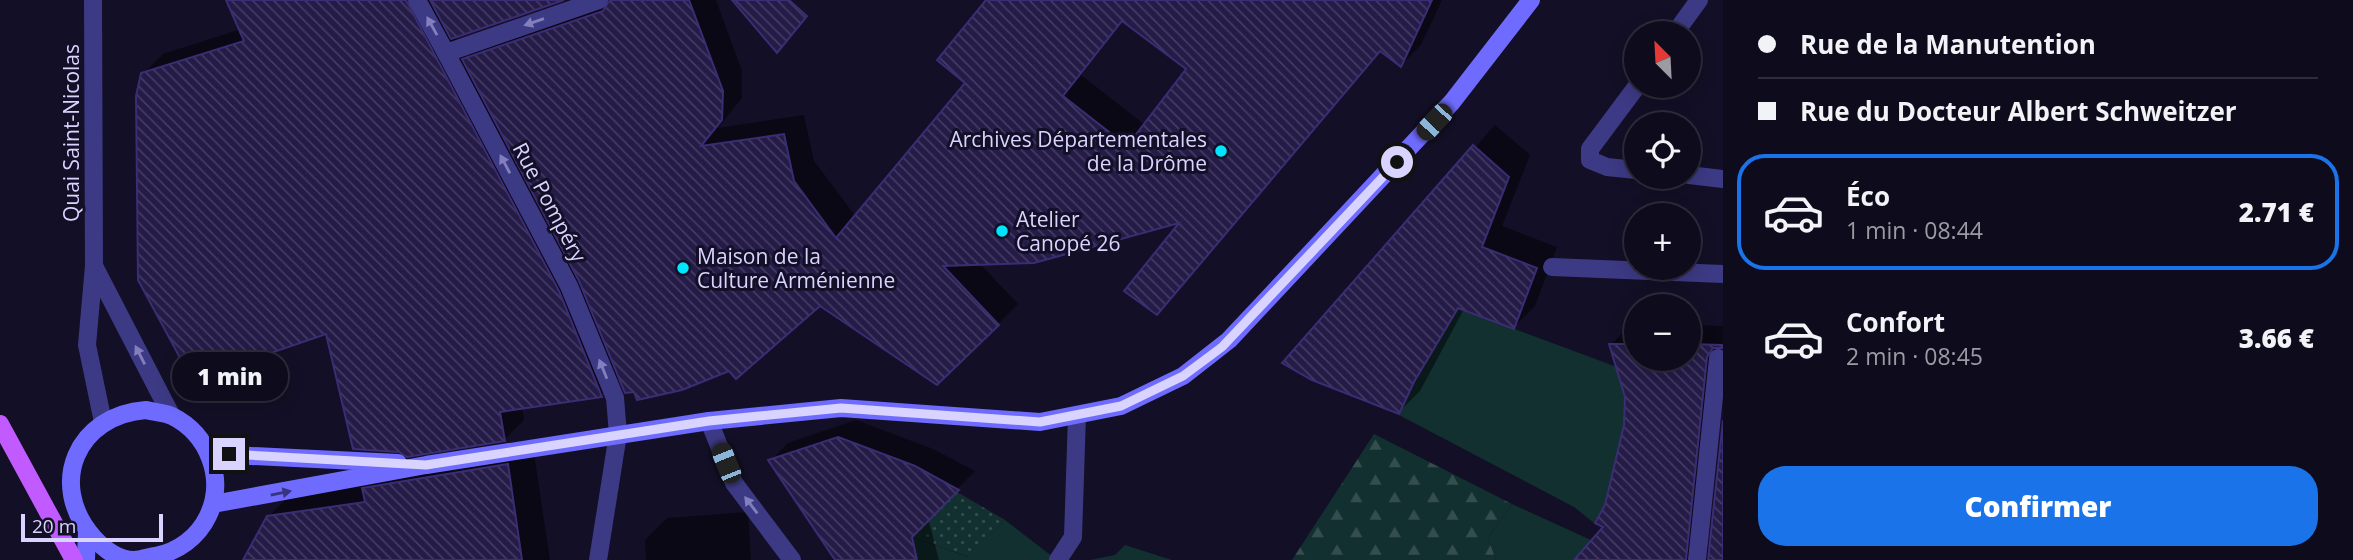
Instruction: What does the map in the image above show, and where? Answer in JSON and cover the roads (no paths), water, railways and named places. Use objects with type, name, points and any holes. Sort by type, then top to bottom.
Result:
[{"type":"main road","points":[[214,504],[426,465],[709,421],[841,408],[1040,422],[1121,406],[1183,376],[1229,340],[1452,102],[1531,0]]},
{"type":"main road","points":[[146,410],[171,415],[196,433],[210,454],[216,479],[214,504],[207,519],[191,539],[171,557],[121,559],[103,548],[87,530],[74,508],[70,483],[73,462],[85,440],[103,422],[125,412],[146,410]]},
{"type":"main road","points":[[0,424],[74,560]]},
{"type":"main road","points":[[210,454],[426,465]]},
{"type":"main road","points":[[86,560],[87,530]]},
{"type":"street","name":"Quai Saint-Nicolas","points":[[93,0],[94,266],[87,345],[103,422]]},
{"type":"street","name":"Rue Pompéry","points":[[417,0],[569,286],[615,398],[618,434],[598,560]]},
{"type":"street","points":[[446,53],[599,0]]},
{"type":"street","points":[[1684,21],[1699,0]]},
{"type":"street","points":[[1624,169],[1607,167],[1590,160],[1590,149],[1628,98]]},
{"type":"street","points":[[1701,176],[1723,179]]},
{"type":"street","name":"Quai Saint-Nicolas","points":[[94,266],[171,415]]},
{"type":"street","points":[[1552,267],[1723,274]]},
{"type":"street","points":[[1697,560],[1718,358]]},
{"type":"street","points":[[1058,560],[1073,537],[1077,415]]},
{"type":"street","points":[[709,421],[734,483],[792,560]]},
{"type":"place","name":"Archives Départementales de la Drôme","points":[[1221,151]]},
{"type":"place","name":"Atelier Canopé 26","points":[[1002,231]]},
{"type":"place","name":"Maison de la Culture Arménienne","points":[[683,268]]}]
